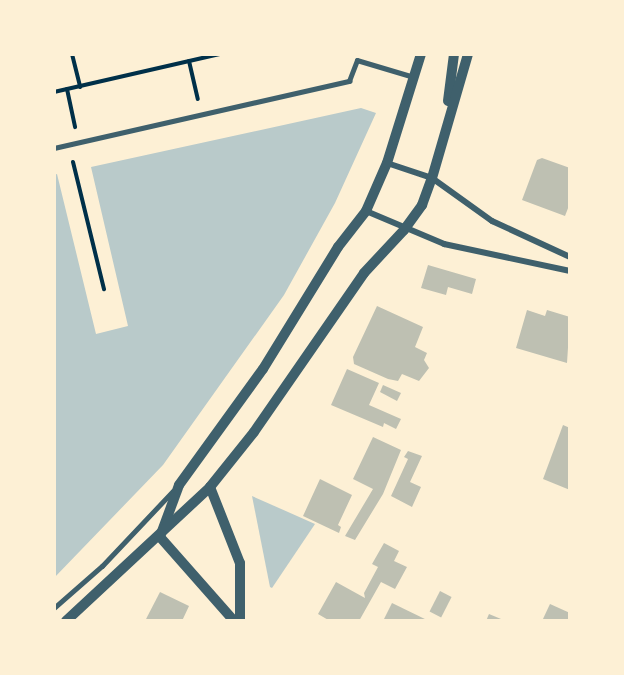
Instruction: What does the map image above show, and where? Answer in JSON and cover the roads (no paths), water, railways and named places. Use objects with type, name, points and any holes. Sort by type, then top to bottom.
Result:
[{"type":"street","points":[[160,537],[179,485],[263,369],[338,247],[366,211],[387,163],[421,54]]},
{"type":"street","points":[[444,131],[454,54]]},
{"type":"street","points":[[66,621],[160,537],[210,487],[254,432],[364,273],[404,230],[422,205],[468,54]]},
{"type":"street","points":[[387,163],[432,178],[492,221],[570,257]]},
{"type":"street","points":[[366,211],[404,230],[444,244],[570,271]]},
{"type":"street","points":[[210,487],[240,564],[240,621]]},
{"type":"street","points":[[160,537],[198,576],[234,621]]},
{"type":"lane","points":[[54,148],[349,81],[358,54]]},
{"type":"lane","points":[[357,60],[414,77]]},
{"type":"lane","points":[[54,608],[102,566],[179,485]]}]
